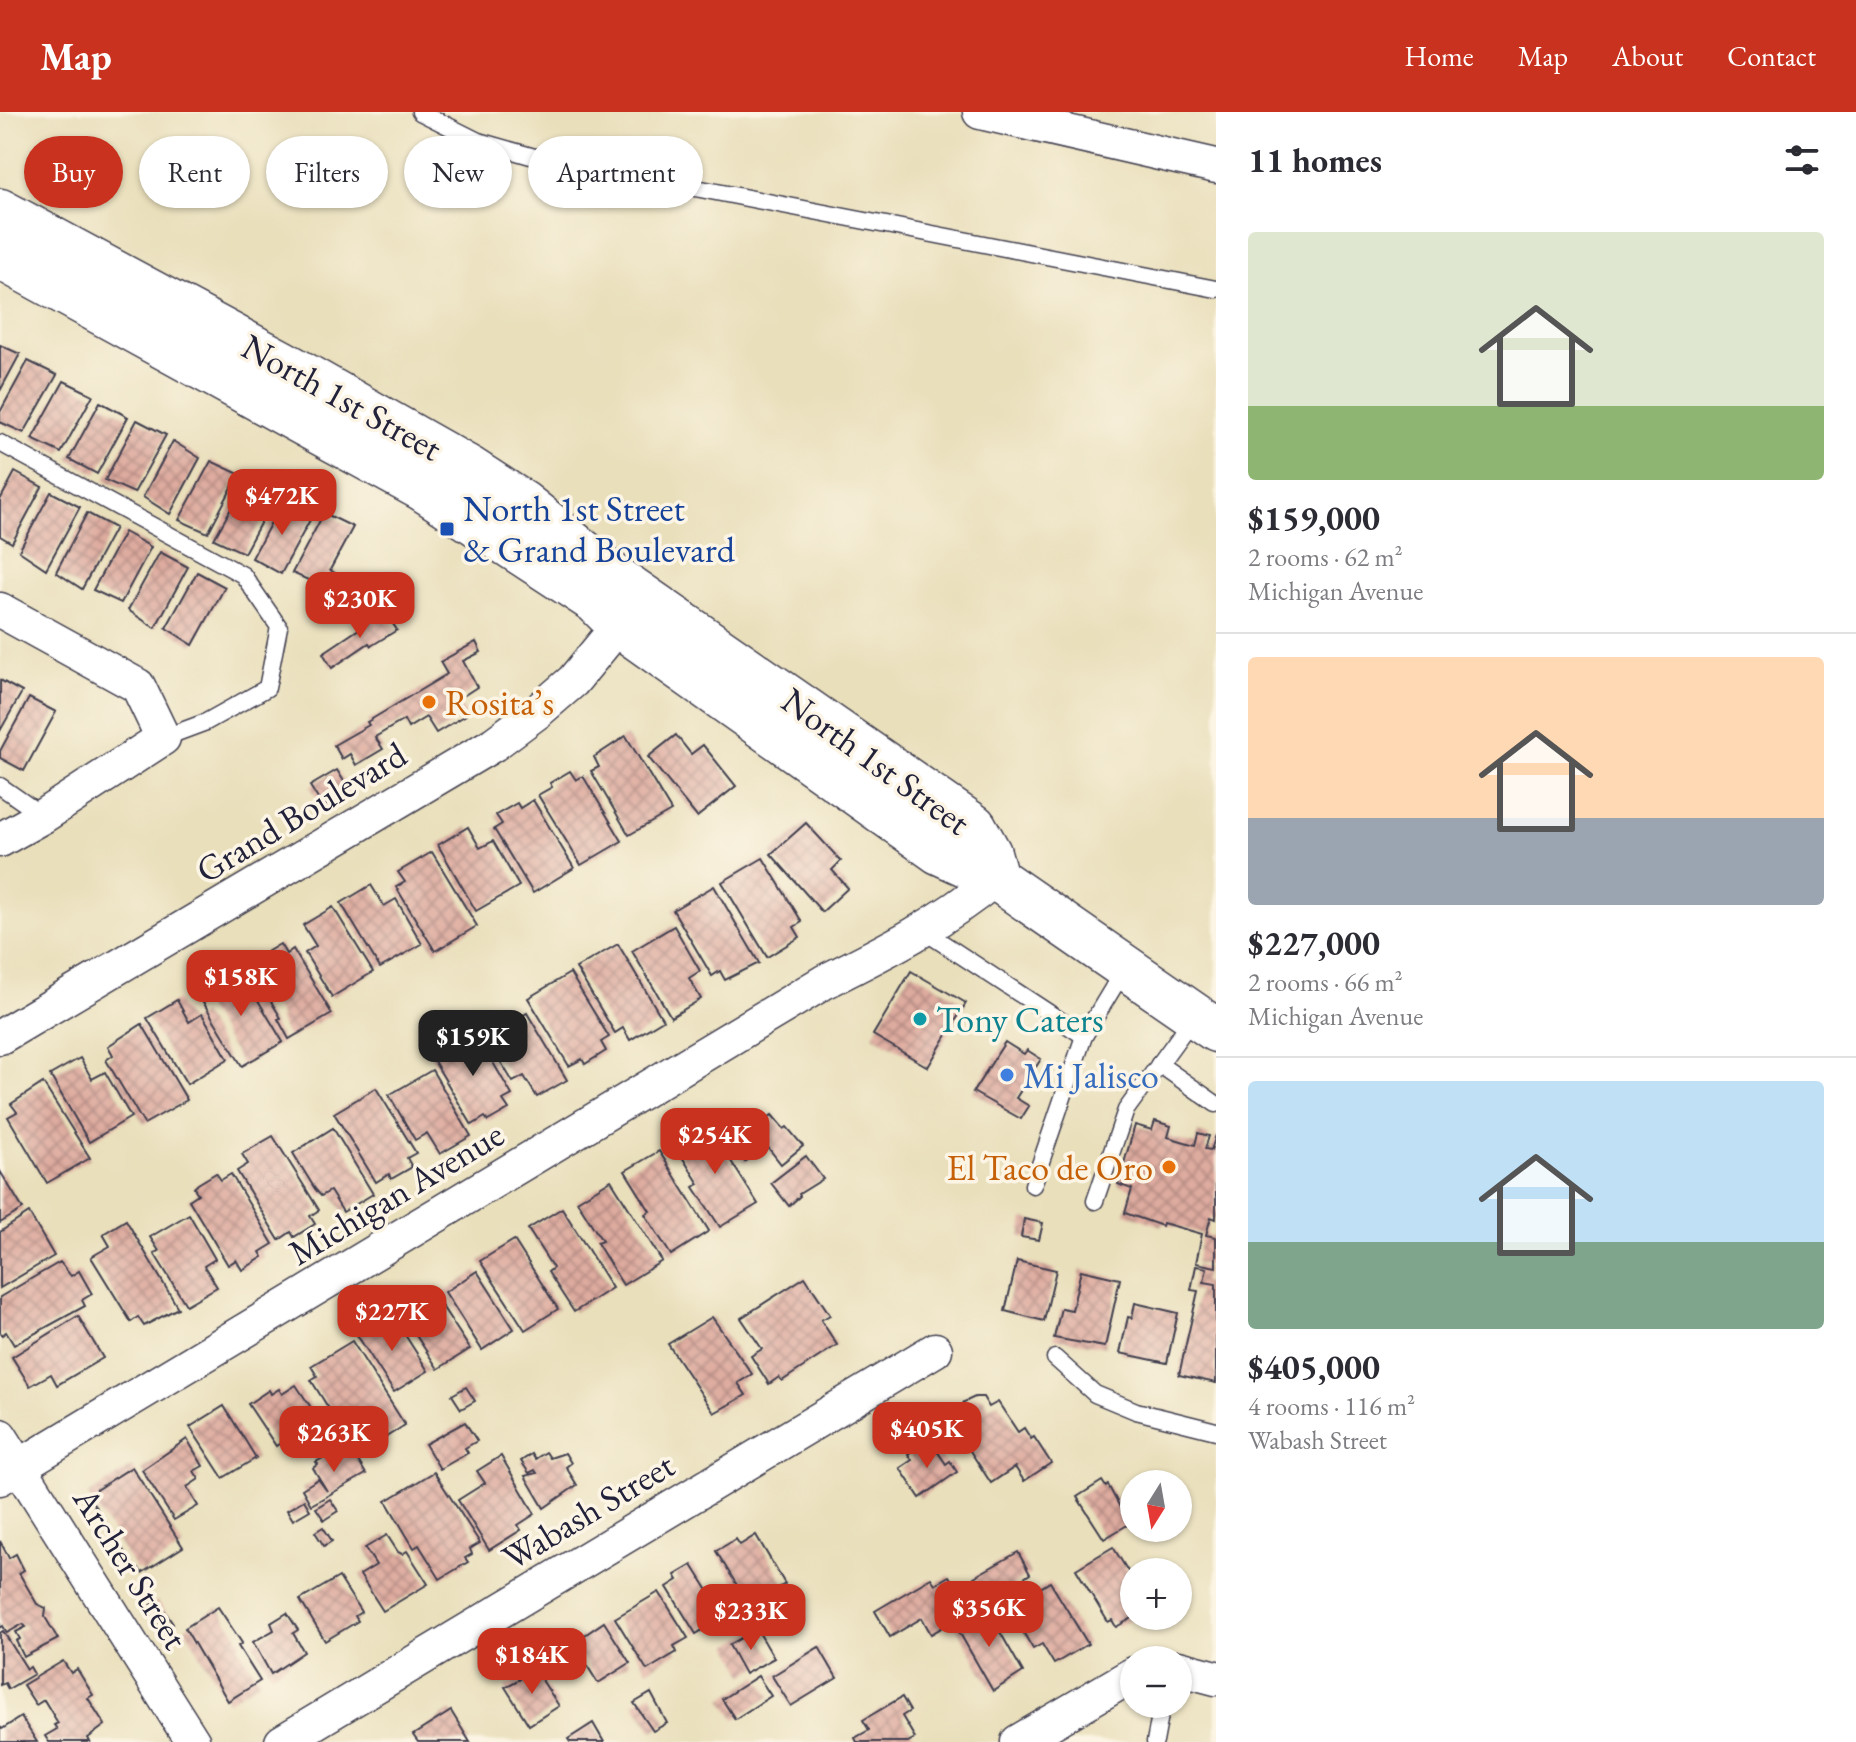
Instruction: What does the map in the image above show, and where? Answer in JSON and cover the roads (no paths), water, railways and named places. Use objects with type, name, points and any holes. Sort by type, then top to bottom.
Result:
[{"type":"main road","name":"North 1st Street","points":[[0,211],[281,362],[470,469],[524,504],[612,575],[974,826],[989,853],[996,878]]},
{"type":"main road","name":"North 1st Street","points":[[0,257],[423,489],[595,601],[619,625],[939,852],[996,878],[1205,1023]]},
{"type":"main road","points":[[619,625],[632,615],[646,618],[809,730],[845,744],[860,745]]},
{"type":"street","points":[[980,112],[1216,166]]},
{"type":"street","points":[[0,610],[138,686],[163,738],[43,816],[0,840]]},
{"type":"street","name":"Grand Boulevard","points":[[5,1025],[494,744],[573,681],[619,625]]},
{"type":"street","name":"Michigan Avenue","points":[[10,1472],[824,982],[924,931],[961,907],[996,878]]},
{"type":"street","name":"Wabash Street","points":[[282,1742],[935,1350]]},
{"type":"street","name":"Archer Street","points":[[0,1436],[10,1472],[193,1742]]},
{"type":"street","points":[[1192,1672],[1216,1678]]},
{"type":"street","points":[[1018,1742],[1120,1682]]},
{"type":"lane","points":[[420,112],[478,141],[531,156],[1216,289]]},
{"type":"lane","points":[[0,443],[243,575],[279,627],[267,688],[206,722],[163,738]]},
{"type":"lane","points":[[0,786],[43,816]]},
{"type":"lane","points":[[924,931],[1084,1036]]},
{"type":"lane","points":[[1033,1185],[1084,1036],[1125,968]]},
{"type":"lane","points":[[1095,1201],[1126,1110],[1159,1064],[1205,1023]]},
{"type":"lane","points":[[1159,1064],[1216,1104]]},
{"type":"lane","points":[[1055,1358],[1095,1394],[1136,1411],[1216,1431]]},
{"type":"lane","points":[[1155,1742],[1159,1718]]},
{"type":"place","name":"North 1st Street & Grand Boulevard","points":[[447,529]]},
{"type":"place","name":"Rosita’s","points":[[429,702]]},
{"type":"place","name":"Tony Caters","points":[[920,1019]]},
{"type":"place","name":"Mi Jalisco","points":[[1007,1075]]},
{"type":"place","name":"El Taco de Oro","points":[[1169,1167]]}]
